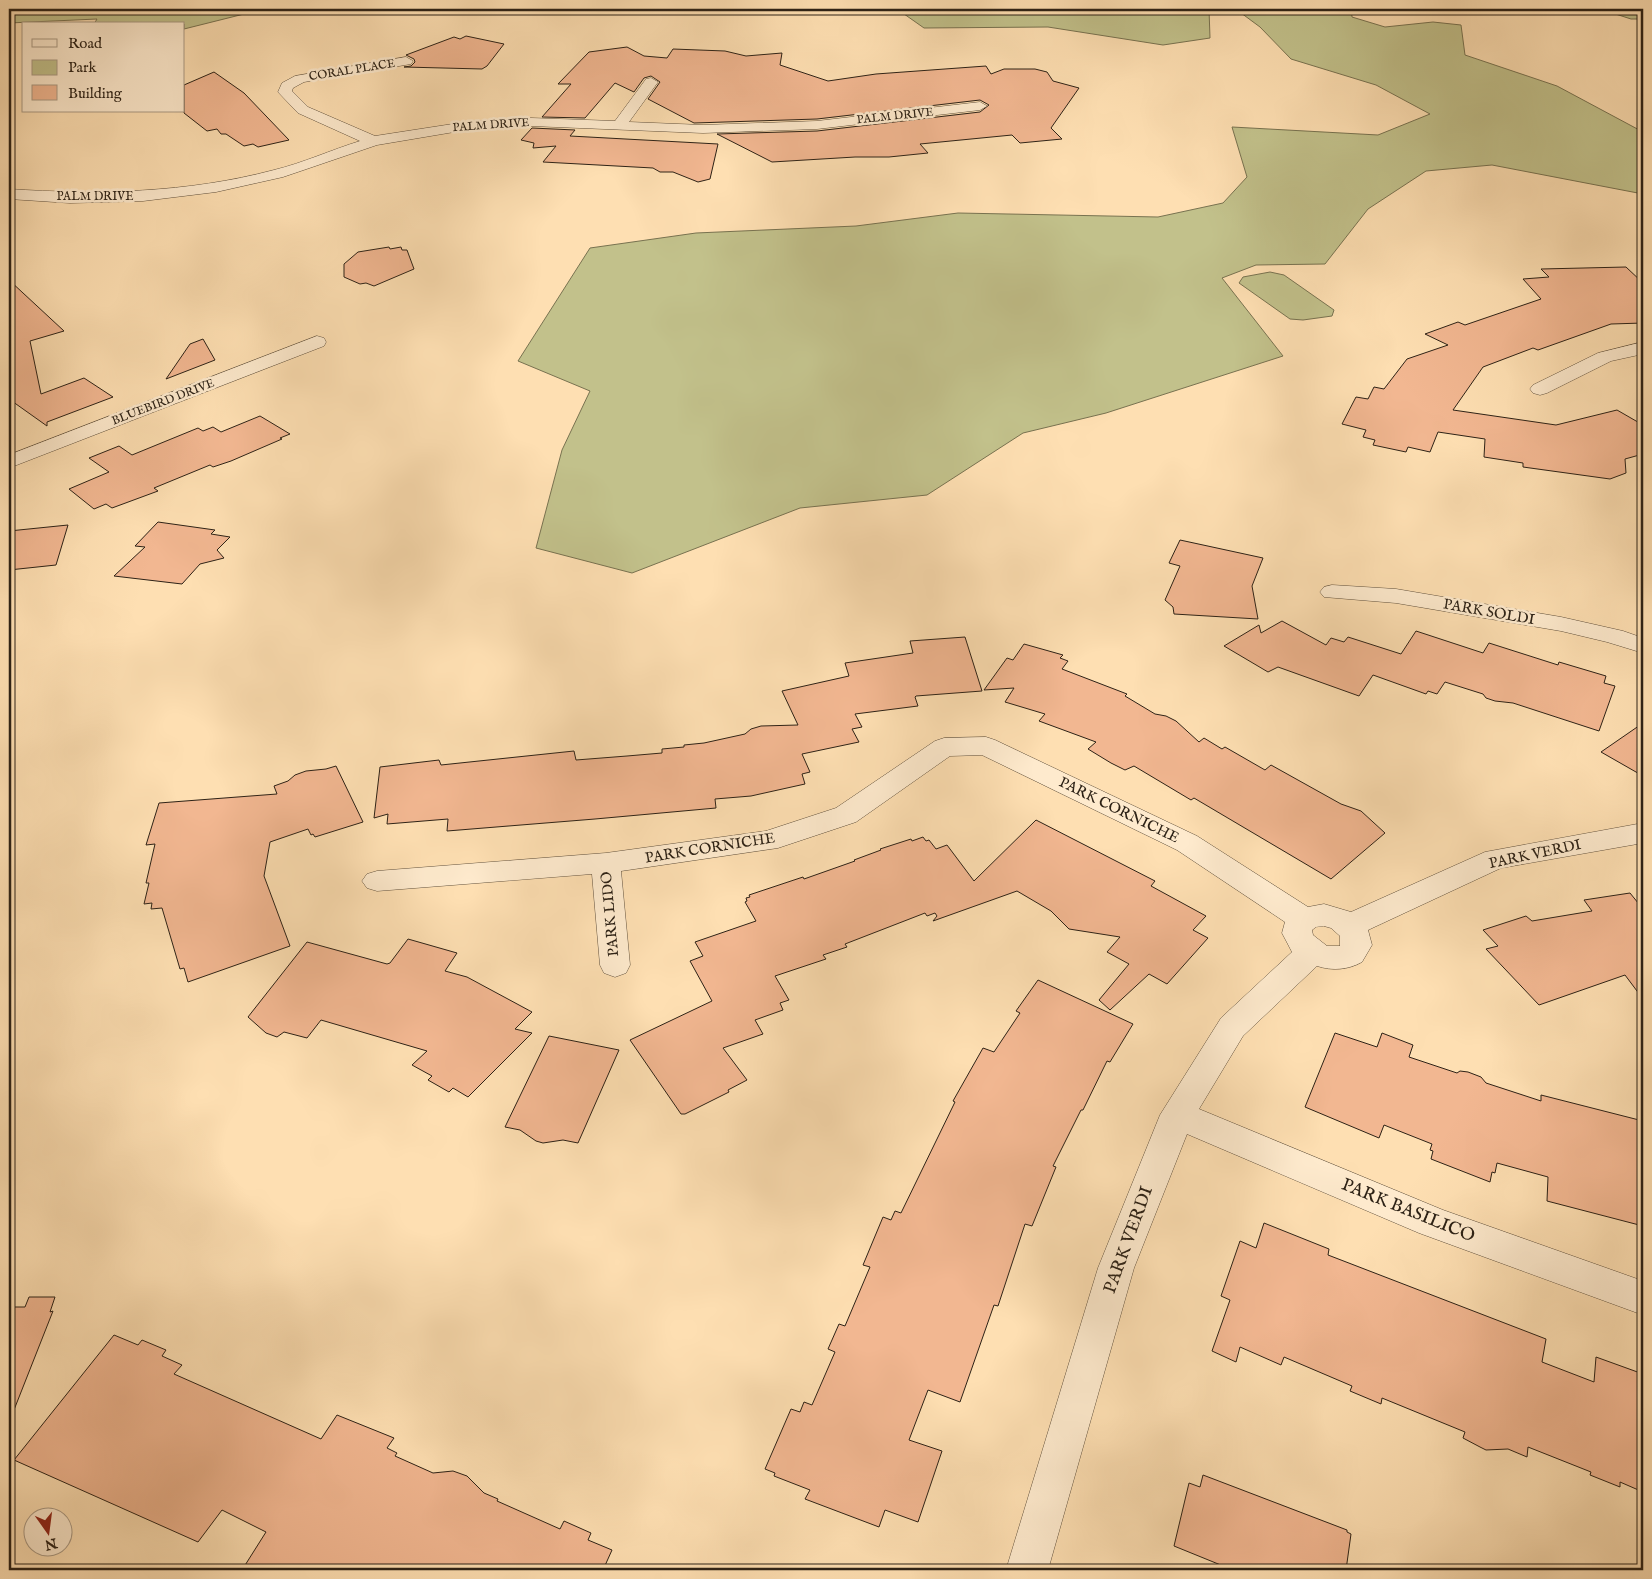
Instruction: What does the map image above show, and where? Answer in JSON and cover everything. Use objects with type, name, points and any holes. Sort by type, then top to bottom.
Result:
[{"type":"street","name":"CORAL PLACE","points":[[373,141],[304,110],[285,92],[287,86],[300,79],[406,61]]},
{"type":"street","points":[[619,126],[651,82]]},
{"type":"street","name":"PALM DRIVE","points":[[9,194],[70,198],[116,197],[143,196],[216,187],[278,174],[373,141],[472,125],[531,122],[703,129],[817,125],[980,106]]},
{"type":"street","name":"BLUEBIRD DRIVE","points":[[9,462],[317,342]]},
{"type":"street","points":[[1540,389],[1605,357],[1643,348]]},
{"type":"street","name":"PARK SOLDI","points":[[1332,592],[1396,596],[1561,624],[1614,636],[1643,646]]},
{"type":"street","name":"PARK CORNICHE","points":[[377,881],[606,863],[768,841],[846,815],[944,747],[986,746],[1187,843],[1307,936]]},
{"type":"street","name":"PARK VERDI","points":[[1350,926],[1494,859],[1643,833]]},
{"type":"street","name":"PARK LIDO","points":[[606,863],[615,965]]},
{"type":"street","points":[[1320,914],[1339,919],[1350,926],[1354,930],[1358,944],[1349,956],[1331,959],[1307,936],[1320,914]]},
{"type":"street","name":"PARK VERDI","points":[[1027,1570],[1116,1268],[1177,1114],[1232,1027],[1307,936]]},
{"type":"street","name":"PARK BASILICO","points":[[1177,1114],[1432,1222],[1643,1298]]},
{"type":"green space","points":[[9,9],[324,9],[256,11],[185,29],[185,22],[95,22],[97,19],[9,23]]},
{"type":"green space","points":[[897,9],[1209,9],[1210,38],[1163,45],[1048,27],[924,28]]},
{"type":"green space","points":[[1351,9],[1352,17],[1385,27],[1433,22],[1461,25],[1465,55],[1557,86],[1643,132],[1643,194],[1492,165],[1426,171],[1368,209],[1325,264],[1256,265],[1222,278],[1283,356],[1106,413],[1023,433],[927,495],[800,508],[632,573],[536,548],[562,450],[590,391],[518,361],[590,248],[696,233],[856,226],[958,213],[1158,217],[1223,203],[1247,177],[1232,127],[1378,135],[1430,114],[1376,85],[1291,59],[1260,27],[1237,10]]},
{"type":"green space","points":[[1600,9],[1643,9],[1643,19],[1631,19]]},
{"type":"green space","points":[[1270,272],[1284,275],[1334,310],[1332,316],[1303,320],[1290,319],[1239,283],[1243,277]]},
{"type":"building","points":[[466,36],[504,44],[487,66],[482,69],[404,67],[411,66],[415,62],[414,59],[406,55],[454,37],[460,39]]},
{"type":"building","points":[[627,47],[644,56],[667,58],[673,49],[725,51],[746,56],[782,53],[780,65],[828,81],[876,74],[986,66],[991,74],[1004,69],[1035,69],[1047,72],[1053,81],[1079,88],[1051,128],[1062,139],[1020,143],[1012,135],[920,144],[928,153],[889,157],[772,162],[717,134],[817,131],[980,112],[989,105],[980,100],[817,119],[694,123],[648,99],[660,82],[651,76],[644,78],[634,92],[615,83],[585,118],[542,117],[571,84],[558,84],[589,52]]},
{"type":"building","points":[[214,72],[244,93],[289,140],[258,147],[253,144],[244,146],[226,134],[221,134],[217,129],[207,131],[184,113],[185,85]]},
{"type":"building","points":[[532,128],[575,130],[570,136],[718,144],[710,179],[698,182],[673,172],[660,172],[653,168],[543,162],[556,146],[533,148],[534,143],[521,140]]},
{"type":"building","points":[[389,247],[390,249],[401,247],[402,250],[407,250],[414,269],[374,286],[366,283],[360,284],[344,277],[344,264],[358,252]]},
{"type":"building","points":[[1626,267],[1643,283],[1643,323],[1611,324],[1538,350],[1533,348],[1483,367],[1453,410],[1556,425],[1617,410],[1643,425],[1643,454],[1625,459],[1626,473],[1610,479],[1523,467],[1523,463],[1484,457],[1485,439],[1438,432],[1430,452],[1408,447],[1406,452],[1373,445],[1375,440],[1363,437],[1366,430],[1342,424],[1356,397],[1368,399],[1374,387],[1384,389],[1407,359],[1448,345],[1425,334],[1458,322],[1465,325],[1541,299],[1523,279],[1549,277],[1541,269]]},
{"type":"building","points":[[9,280],[64,331],[30,341],[41,394],[84,378],[113,397],[47,422],[47,426],[9,399]]},
{"type":"building","points":[[203,339],[215,360],[166,379],[190,344]]},
{"type":"building","points":[[260,416],[290,434],[231,461],[213,467],[210,465],[154,488],[158,491],[112,508],[106,504],[94,509],[69,489],[109,472],[89,458],[119,446],[132,455],[198,428],[203,431],[213,427],[221,432]]},
{"type":"building","points":[[158,522],[215,530],[211,534],[230,537],[217,550],[224,558],[200,564],[182,584],[114,576],[145,547],[135,546]]},
{"type":"building","points":[[68,525],[56,565],[9,570],[9,531]]},
{"type":"building","points":[[1180,540],[1263,558],[1252,586],[1258,619],[1174,614],[1173,607],[1165,600],[1180,566],[1169,563]]},
{"type":"building","points":[[1282,621],[1326,645],[1331,638],[1344,642],[1348,637],[1401,654],[1416,631],[1483,653],[1489,643],[1558,665],[1559,662],[1606,676],[1604,683],[1615,686],[1599,731],[1513,703],[1495,701],[1486,698],[1483,694],[1445,682],[1437,694],[1428,691],[1426,694],[1373,675],[1359,696],[1278,667],[1268,672],[1224,646],[1259,625],[1261,633]]},
{"type":"building","points":[[965,637],[982,691],[916,696],[918,706],[855,714],[862,727],[852,729],[859,742],[802,754],[810,772],[802,774],[805,784],[751,796],[715,799],[716,808],[447,831],[448,819],[387,824],[388,814],[374,818],[380,767],[439,760],[441,765],[574,751],[576,760],[662,753],[662,749],[684,747],[684,745],[704,743],[745,734],[751,729],[761,726],[798,725],[782,691],[849,676],[845,663],[913,653],[910,641]]},
{"type":"building","points":[[1024,644],[1063,655],[1060,658],[1068,661],[1062,669],[1127,694],[1125,696],[1155,714],[1166,716],[1176,721],[1199,742],[1204,738],[1222,749],[1225,747],[1265,770],[1271,765],[1341,804],[1361,811],[1385,833],[1331,879],[1194,798],[1191,800],[1134,766],[1125,770],[1111,763],[1088,749],[1096,742],[1039,721],[1045,714],[1005,702],[1014,688],[984,690],[1007,658],[1013,660]]},
{"type":"building","points":[[1643,723],[1643,776],[1601,752]]},
{"type":"building","points":[[336,766],[363,822],[315,837],[313,834],[311,835],[308,829],[270,842],[264,876],[290,946],[188,982],[184,968],[180,969],[162,908],[151,909],[152,903],[144,904],[149,883],[146,883],[155,844],[146,845],[159,803],[277,794],[274,786],[288,781],[295,775],[306,771]]},
{"type":"building","points":[[1036,820],[1155,881],[1151,886],[1206,916],[1193,930],[1208,938],[1167,984],[1149,974],[1110,1010],[1099,1000],[1129,964],[1107,952],[1120,937],[1069,929],[1051,911],[1017,891],[933,921],[937,916],[935,913],[927,916],[925,913],[845,944],[847,947],[823,955],[826,959],[775,976],[789,1000],[780,1003],[783,1010],[755,1020],[763,1034],[723,1048],[747,1080],[728,1090],[729,1092],[685,1114],[681,1114],[630,1040],[712,1001],[690,961],[703,956],[695,942],[756,921],[745,902],[747,901],[746,898],[750,897],[749,895],[803,877],[804,879],[855,861],[880,849],[923,837],[926,841],[929,840],[936,849],[947,845],[974,881]]},
{"type":"building","points":[[1630,893],[1643,909],[1643,999],[1625,975],[1539,1005],[1486,949],[1498,946],[1483,930],[1526,916],[1532,921],[1592,911],[1584,900]]},
{"type":"building","points":[[408,939],[457,953],[445,971],[467,977],[532,1012],[515,1029],[532,1033],[468,1097],[453,1088],[449,1092],[428,1080],[432,1076],[412,1065],[427,1051],[321,1020],[307,1038],[284,1032],[277,1037],[266,1033],[248,1017],[307,942],[387,964],[390,963]]},
{"type":"building","points":[[1038,980],[1133,1024],[1110,1062],[1107,1061],[1053,1166],[1056,1167],[1032,1226],[1025,1224],[998,1306],[994,1305],[960,1402],[928,1390],[909,1440],[942,1451],[918,1522],[885,1510],[879,1527],[805,1499],[810,1490],[774,1476],[775,1473],[765,1469],[791,1409],[800,1412],[804,1402],[812,1405],[835,1352],[828,1349],[839,1324],[845,1326],[870,1267],[863,1265],[883,1217],[891,1220],[895,1211],[901,1213],[955,1102],[953,1101],[983,1048],[994,1052],[1020,1013],[1016,1011]]},
{"type":"building","points":[[1335,1033],[1377,1047],[1382,1033],[1413,1045],[1409,1057],[1457,1073],[1460,1071],[1468,1072],[1481,1077],[1486,1083],[1541,1101],[1541,1095],[1643,1121],[1643,1226],[1547,1201],[1548,1177],[1497,1163],[1495,1173],[1492,1172],[1490,1182],[1431,1159],[1433,1151],[1430,1150],[1432,1144],[1384,1125],[1379,1138],[1305,1107]]},
{"type":"building","points":[[549,1036],[619,1050],[578,1143],[563,1140],[543,1143],[536,1141],[520,1130],[505,1127]]},
{"type":"building","points":[[1264,1223],[1329,1249],[1328,1255],[1546,1339],[1542,1362],[1594,1382],[1596,1357],[1643,1374],[1643,1492],[1620,1482],[1620,1487],[1590,1475],[1591,1472],[1528,1447],[1527,1457],[1508,1449],[1486,1450],[1463,1438],[1465,1432],[1382,1398],[1381,1404],[1350,1391],[1352,1386],[1284,1357],[1281,1365],[1240,1347],[1236,1362],[1212,1351],[1230,1300],[1221,1296],[1240,1241],[1256,1248]]},
{"type":"building","points":[[29,1297],[55,1297],[50,1312],[53,1311],[10,1420],[9,1307],[25,1307]]},
{"type":"building","points":[[114,1335],[138,1345],[142,1340],[166,1350],[162,1356],[182,1365],[174,1374],[321,1439],[337,1415],[394,1438],[387,1448],[397,1453],[395,1456],[433,1473],[453,1471],[467,1476],[484,1493],[498,1499],[497,1501],[560,1529],[564,1521],[591,1533],[588,1540],[612,1550],[603,1570],[242,1570],[266,1532],[222,1510],[198,1542],[14,1460]]},
{"type":"building","points":[[1203,1475],[1347,1530],[1351,1534],[1346,1570],[1233,1570],[1174,1546],[1189,1483],[1200,1487]]}]
